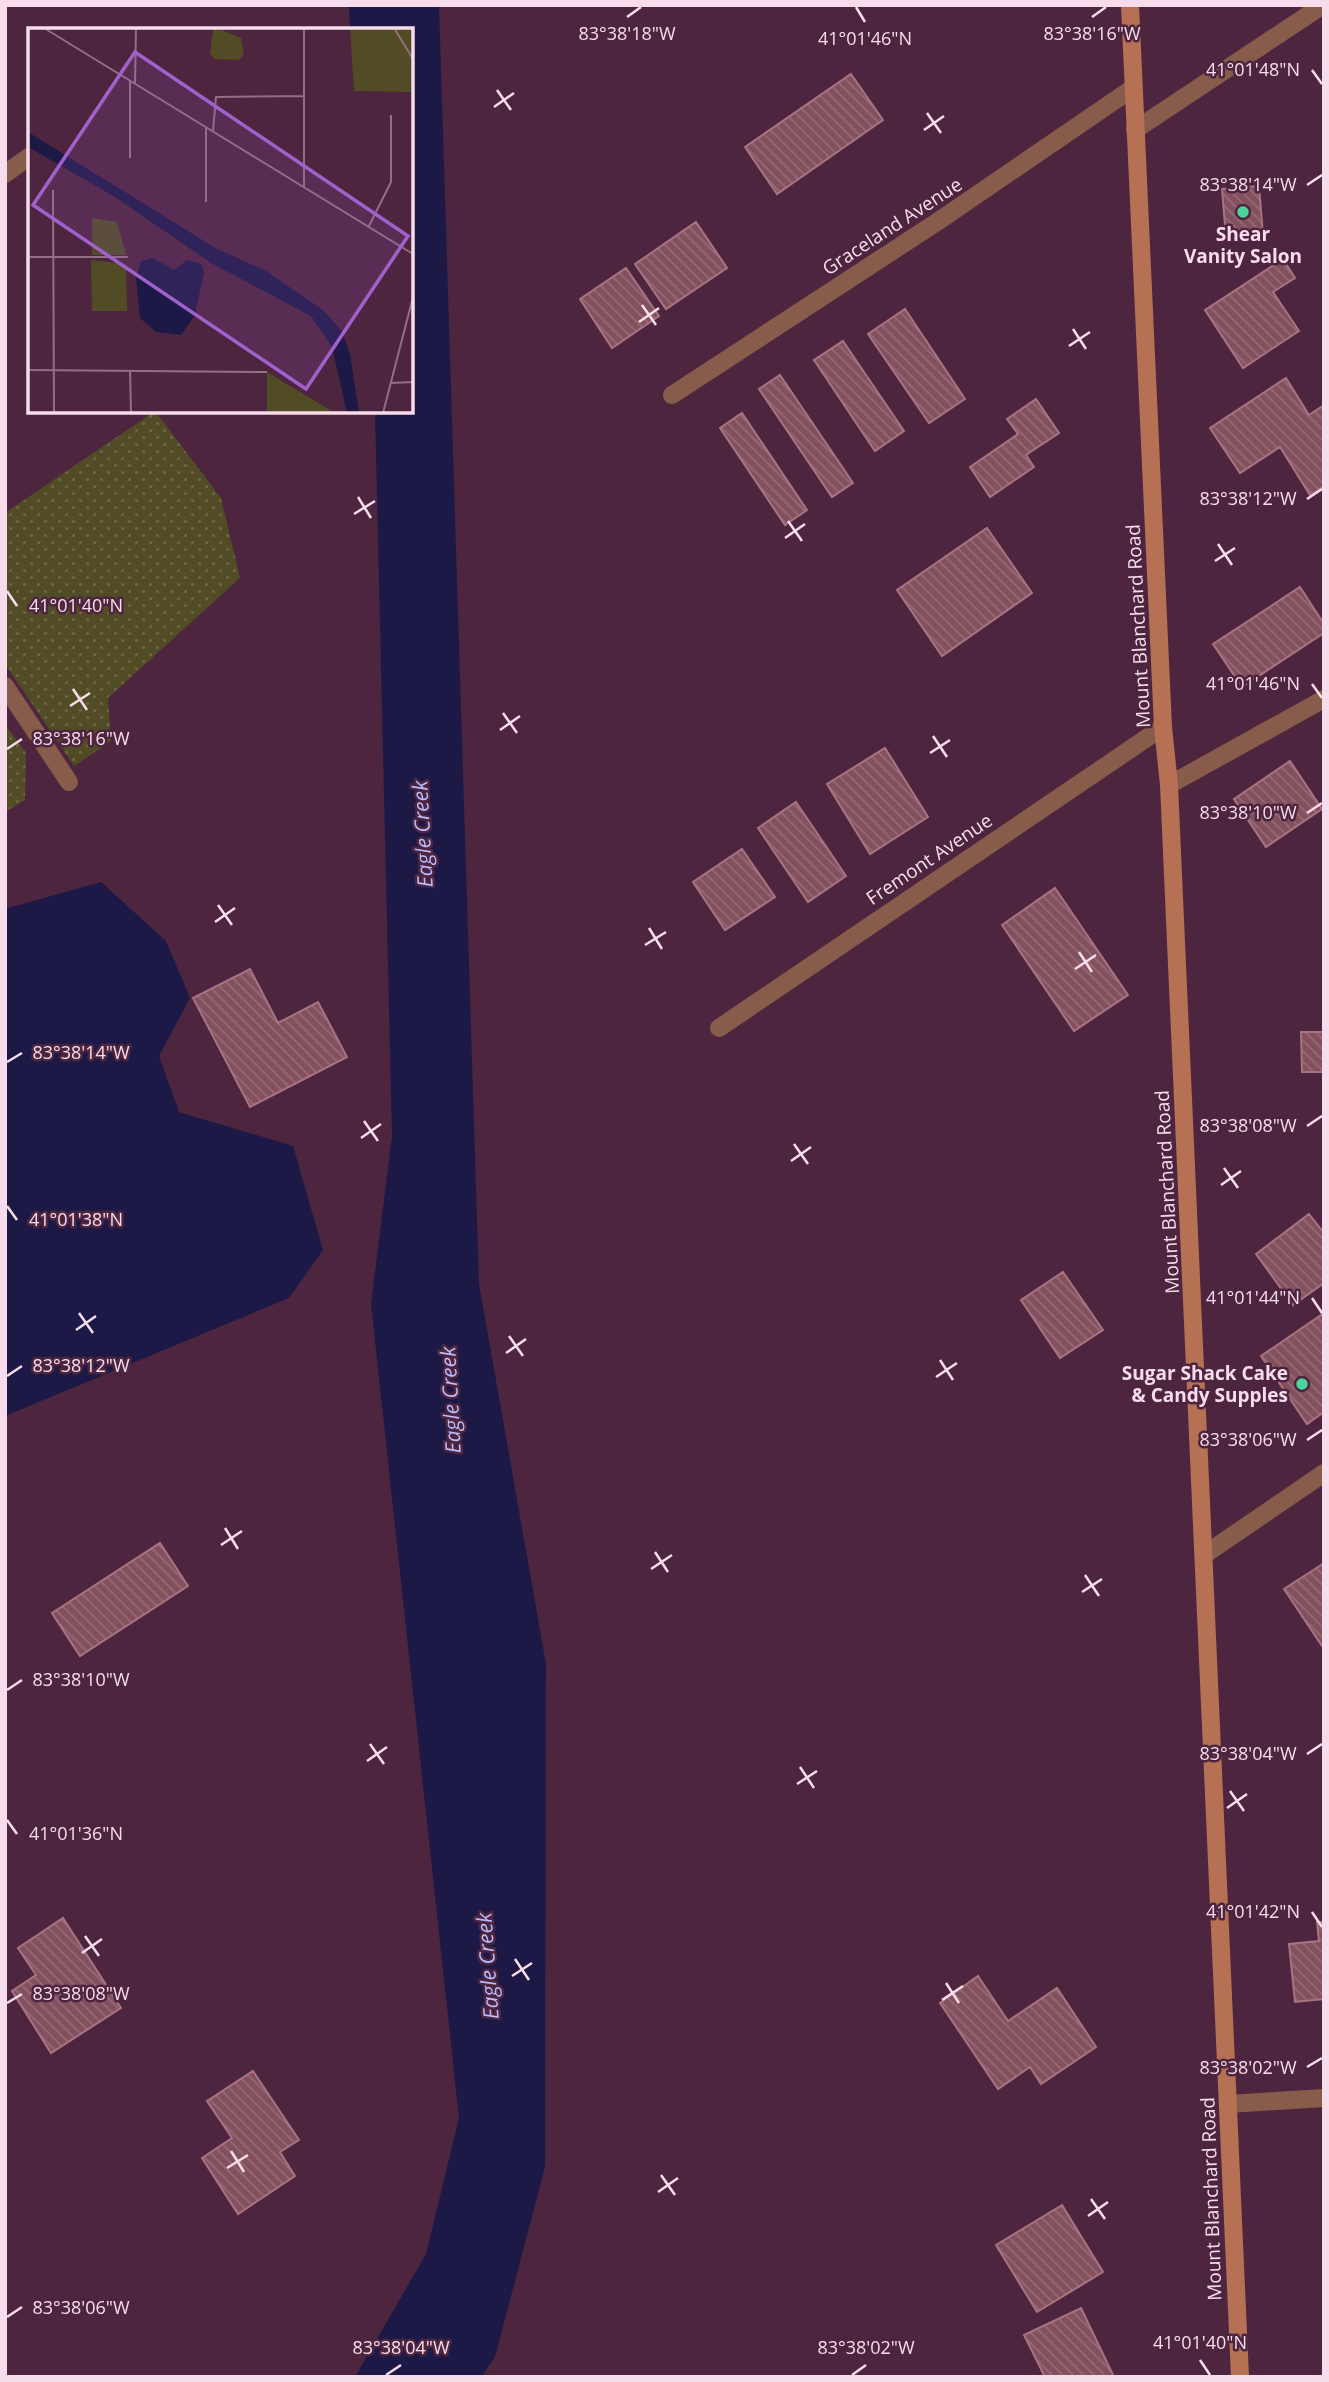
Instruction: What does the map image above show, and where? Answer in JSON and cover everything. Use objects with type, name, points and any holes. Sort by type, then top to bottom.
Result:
[{"type":"main road","name":"Mount Blanchard Road","points":[[1130,5],[1163,727],[1169,786],[1240,2377]]},
{"type":"street","points":[[1135,130],[1323,5]]},
{"type":"street","name":"Graceland Avenue","points":[[672,395],[1133,88]]},
{"type":"street","points":[[5,174],[28,157]]},
{"type":"street","points":[[5,686],[69,782]]},
{"type":"street","points":[[1169,786],[1324,699]]},
{"type":"street","name":"Fremont Avenue","points":[[719,1028],[1163,727]]},
{"type":"street","points":[[1204,1555],[1324,1473]]},
{"type":"street","points":[[1228,2104],[1324,2098]]},
{"type":"shaded area","points":[[152,413],[157,413],[221,498],[240,578],[108,698],[111,741],[74,766],[5,664],[5,513]]},
{"type":"shaded area","points":[[5,724],[26,753],[25,800],[5,812]]},
{"type":"water","name":"Eagle Creek","points":[[349,5],[439,5],[479,1284],[546,1664],[545,2167],[495,2357],[481,2377],[355,2377],[426,2254],[459,2118],[371,1304],[392,1136],[375,413],[413,413],[413,28],[350,28]]},
{"type":"water","points":[[101,882],[166,941],[190,998],[159,1056],[179,1112],[293,1146],[323,1250],[289,1298],[5,1416],[5,909]]},
{"type":"building","points":[[851,74],[883,120],[777,194],[745,147]]},
{"type":"building","name":"Shear Vanity Salon","points":[[1259,186],[1263,235],[1226,238],[1222,189]]},
{"type":"building","points":[[696,222],[727,268],[666,309],[635,264]]},
{"type":"building","points":[[1283,259],[1295,278],[1273,292],[1299,331],[1243,368],[1205,310]]},
{"type":"building","points":[[626,268],[659,316],[612,348],[580,299]]},
{"type":"building","points":[[905,309],[965,399],[929,423],[868,334]]},
{"type":"building","points":[[843,341],[904,431],[875,451],[814,360]]},
{"type":"building","points":[[780,375],[853,483],[832,497],[759,389]]},
{"type":"building","points":[[1286,378],[1309,415],[1324,405],[1324,486],[1310,495],[1280,447],[1240,473],[1210,428]]},
{"type":"building","points":[[1036,399],[1059,433],[1026,455],[1034,467],[990,497],[970,467],[1018,434],[1007,419]]},
{"type":"building","points":[[742,413],[807,510],[785,525],[720,428]]},
{"type":"building","points":[[987,528],[1032,593],[942,656],[897,590]]},
{"type":"building","points":[[1300,587],[1324,624],[1324,633],[1242,687],[1213,644]]},
{"type":"building","points":[[885,748],[928,817],[870,854],[827,784]]},
{"type":"building","points":[[1290,761],[1322,809],[1266,847],[1234,799]]},
{"type":"building","points":[[796,802],[846,876],[808,902],[758,828]]},
{"type":"building","points":[[742,849],[775,897],[725,930],[693,882]]},
{"type":"building","points":[[1055,888],[1128,995],[1074,1031],[1002,925]]},
{"type":"building","points":[[250,969],[278,1023],[318,1002],[347,1057],[250,1107],[193,998]]},
{"type":"building","points":[[1301,1032],[1324,1032],[1324,1072],[1302,1072]]},
{"type":"building","points":[[1309,1214],[1324,1233],[1324,1283],[1293,1305],[1256,1254]]},
{"type":"building","points":[[1063,1272],[1103,1330],[1060,1358],[1021,1300]]},
{"type":"building","name":"Sugar Shack Cake & Candy Supples","points":[[1324,1313],[1324,1412],[1307,1424],[1261,1356]]},
{"type":"building","points":[[160,1543],[188,1586],[80,1656],[52,1613]]},
{"type":"building","points":[[1324,1563],[1324,1649],[1284,1589]]},
{"type":"building","points":[[63,1918],[121,2008],[51,2053],[12,1991],[36,1975],[18,1948]]},
{"type":"building","points":[[1317,1922],[1324,1922],[1324,1999],[1295,2002],[1289,1944],[1319,1941]]},
{"type":"building","points":[[978,1976],[1008,2021],[1057,1988],[1096,2047],[1041,2084],[1030,2067],[998,2089],[940,2003]]},
{"type":"building","points":[[253,2071],[299,2140],[280,2152],[295,2176],[238,2214],[202,2158],[232,2138],[207,2101]]},
{"type":"building","points":[[1062,2205],[1103,2272],[1037,2312],[996,2245]]},
{"type":"building","points":[[1081,2308],[1114,2377],[1045,2377],[1024,2335]]},
{"type":"place","name":"Shear Vanity Salon","points":[[1243,212]]},
{"type":"place","name":"Sugar Shack Cake & Candy Supples","points":[[1302,1384]]}]
